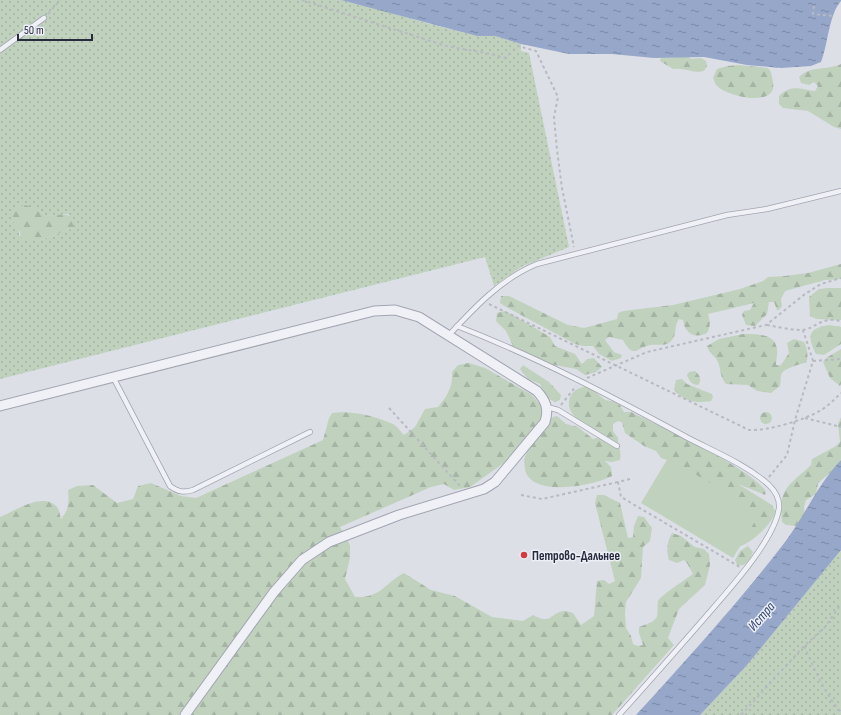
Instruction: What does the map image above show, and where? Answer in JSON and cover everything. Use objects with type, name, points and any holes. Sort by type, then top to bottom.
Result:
[{"type":"street","points":[[0,406],[374,311],[395,310],[419,317],[537,391],[544,399],[547,407],[545,422],[495,482],[484,489],[466,496],[399,515],[329,542],[302,560],[274,592],[185,715]]},
{"type":"lane","points":[[0,50],[44,18]]},
{"type":"lane","points":[[449,335],[482,301],[526,268],[727,215],[767,209],[841,191]]},
{"type":"lane","points":[[457,326],[500,343],[579,381],[658,422],[744,468],[776,492],[779,508],[776,520],[764,542],[744,570],[619,715]]},
{"type":"lane","points":[[113,377],[170,486],[177,491],[185,493],[193,490],[310,432]]},
{"type":"lane","points":[[547,407],[558,410],[617,446]]},
{"type":"path","points":[[44,18],[60,0]]},
{"type":"path","points":[[302,0],[440,44],[505,58],[518,46],[536,51],[558,97],[554,117],[562,188],[576,255]]},
{"type":"path","points":[[814,6],[813,14],[834,16]]},
{"type":"path","points":[[766,325],[805,294],[821,284],[841,278]]},
{"type":"path","points":[[482,301],[734,425],[749,430],[763,430],[804,418],[822,410],[841,393]]},
{"type":"path","points":[[558,410],[579,381],[647,352],[766,325],[803,330],[818,322],[828,320],[841,321]]},
{"type":"path","points":[[763,481],[772,475],[787,455],[795,420],[813,361],[803,330]]},
{"type":"path","points":[[813,361],[841,359]]},
{"type":"path","points":[[389,408],[463,490],[466,496]]},
{"type":"path","points":[[804,418],[841,428]]},
{"type":"path","points":[[521,495],[542,499],[630,479]]},
{"type":"path","points":[[618,482],[621,496],[744,570]]},
{"type":"path","points":[[740,715],[804,646],[825,627],[841,604]]},
{"type":"path","points":[[804,646],[818,677],[832,702],[841,712]]},
{"type":"green space","points":[[0,0],[341,0],[477,36],[495,36],[521,44],[521,51],[529,53],[569,247],[521,267],[494,286],[485,257],[0,379]],"holes":[[[37,209],[46,216],[69,214],[73,228],[38,241],[19,235],[19,230]]]},
{"type":"green space","points":[[680,55],[687,55],[691,59],[701,58],[706,61],[707,66],[704,71],[696,72],[673,69],[660,61],[661,58],[679,57]]},
{"type":"green space","points":[[841,64],[841,129],[834,127],[808,111],[783,108],[779,104],[779,96],[788,90],[796,88],[815,91],[818,86],[814,82],[809,85],[801,83],[799,77],[804,73],[814,69]]},
{"type":"green space","points":[[739,65],[768,68],[773,82],[772,90],[768,95],[760,98],[751,98],[731,94],[717,86],[713,78],[717,69]]},
{"type":"green space","points":[[25,205],[37,209],[46,216],[70,216],[73,218],[74,222],[73,228],[38,241],[22,240],[19,230],[12,219],[11,211],[15,207]]},
{"type":"green space","points":[[841,264],[841,279],[825,280],[785,291],[781,299],[782,306],[779,310],[777,310],[774,302],[769,302],[767,314],[755,326],[746,325],[742,315],[744,311],[750,310],[754,303],[708,314],[710,325],[707,333],[703,335],[695,335],[688,332],[683,320],[679,319],[676,324],[674,338],[668,344],[651,345],[633,351],[630,350],[623,340],[609,337],[605,340],[614,352],[622,355],[621,358],[612,361],[599,354],[593,346],[575,344],[500,303],[501,296],[509,296],[568,325],[584,328],[617,319],[618,313],[623,311],[673,305],[740,289],[763,281],[768,277],[808,273]]},
{"type":"green space","points":[[841,288],[841,320],[816,319],[810,316],[809,297],[819,289]]},
{"type":"green space","points":[[505,311],[550,337],[555,346],[575,354],[582,364],[587,359],[594,358],[602,367],[596,372],[585,375],[576,369],[549,364],[513,346],[506,331],[496,321],[497,313]]},
{"type":"green space","points":[[830,325],[841,327],[841,344],[824,355],[816,354],[810,337],[811,333],[818,328]]},
{"type":"green space","points":[[743,334],[754,334],[769,337],[773,340],[777,349],[776,365],[781,365],[789,353],[787,343],[794,339],[804,342],[807,352],[806,363],[793,366],[783,371],[780,386],[771,393],[757,391],[748,385],[726,384],[718,362],[707,346],[719,339]]},
{"type":"green space","points":[[841,349],[840,386],[830,378],[823,362],[826,358]]},
{"type":"green space","points":[[469,363],[485,368],[532,395],[544,410],[542,422],[514,456],[470,487],[454,490],[444,484],[431,487],[340,527],[350,545],[350,558],[345,579],[355,597],[364,597],[382,590],[404,573],[431,590],[455,596],[492,617],[523,621],[533,615],[539,618],[547,619],[558,612],[564,611],[573,613],[581,625],[594,616],[597,581],[604,580],[609,584],[615,581],[595,503],[597,495],[604,495],[620,503],[628,538],[633,537],[634,526],[638,516],[644,517],[652,528],[650,541],[643,547],[641,578],[626,602],[626,628],[631,636],[633,644],[638,646],[643,645],[639,633],[639,627],[652,622],[657,617],[658,601],[693,574],[684,560],[677,563],[669,560],[668,546],[672,533],[681,536],[695,547],[704,549],[709,554],[710,565],[705,585],[679,609],[668,638],[674,645],[612,715],[0,715],[0,517],[29,504],[44,501],[57,507],[61,519],[68,506],[68,490],[77,486],[93,485],[117,503],[133,499],[138,486],[151,483],[181,496],[196,498],[323,440],[329,418],[332,413],[347,412],[379,418],[394,425],[404,435],[415,427],[425,409],[438,407],[447,395],[452,382],[452,372],[458,365]]},
{"type":"green space","points":[[523,365],[549,382],[561,395],[560,400],[555,402],[547,398],[540,384],[528,379],[520,369]]},
{"type":"green space","points":[[695,371],[700,378],[698,385],[691,382],[687,375],[689,372]]},
{"type":"green space","points":[[682,379],[687,384],[712,394],[713,397],[711,401],[695,402],[678,394],[674,390],[676,380]]},
{"type":"green space","points":[[588,386],[605,400],[618,402],[624,412],[631,412],[683,437],[726,460],[744,472],[758,483],[766,492],[765,495],[738,484],[772,505],[775,511],[771,521],[754,539],[736,547],[676,463],[661,458],[656,451],[644,446],[625,433],[622,422],[618,421],[613,424],[613,431],[618,438],[621,454],[620,460],[612,462],[605,461],[611,467],[612,476],[592,483],[564,487],[550,487],[538,484],[529,478],[525,469],[524,458],[533,441],[553,417],[557,416],[566,424],[578,427],[593,439],[600,437],[583,425],[573,415],[570,409],[570,397],[573,392],[582,387]]},
{"type":"green space","points":[[764,412],[768,412],[772,418],[768,424],[764,424],[760,420],[760,416]]},
{"type":"green space","points":[[841,417],[841,459],[839,465],[818,483],[816,494],[806,500],[804,507],[805,515],[796,526],[786,525],[782,522],[781,510],[782,501],[787,488],[811,465],[812,459],[836,446],[840,442],[838,424]]},
{"type":"green space","points":[[668,458],[760,513],[733,558],[641,503]]},
{"type":"green space","points":[[748,546],[753,552],[750,559],[744,565],[737,565],[735,560],[740,551]]},
{"type":"green space","points":[[841,550],[841,715],[700,715],[747,665]]},
{"type":"water","points":[[341,0],[841,1],[831,22],[821,62],[811,66],[781,68],[747,65],[704,57],[654,58],[612,54],[569,54],[521,44],[495,36],[477,36]]},
{"type":"water","name":"Истра","points":[[841,460],[841,550],[747,665],[700,715],[636,715],[712,630],[785,542],[818,489]]},
{"type":"place","name":"Петрово-Дальнее","points":[[524,555]]}]
